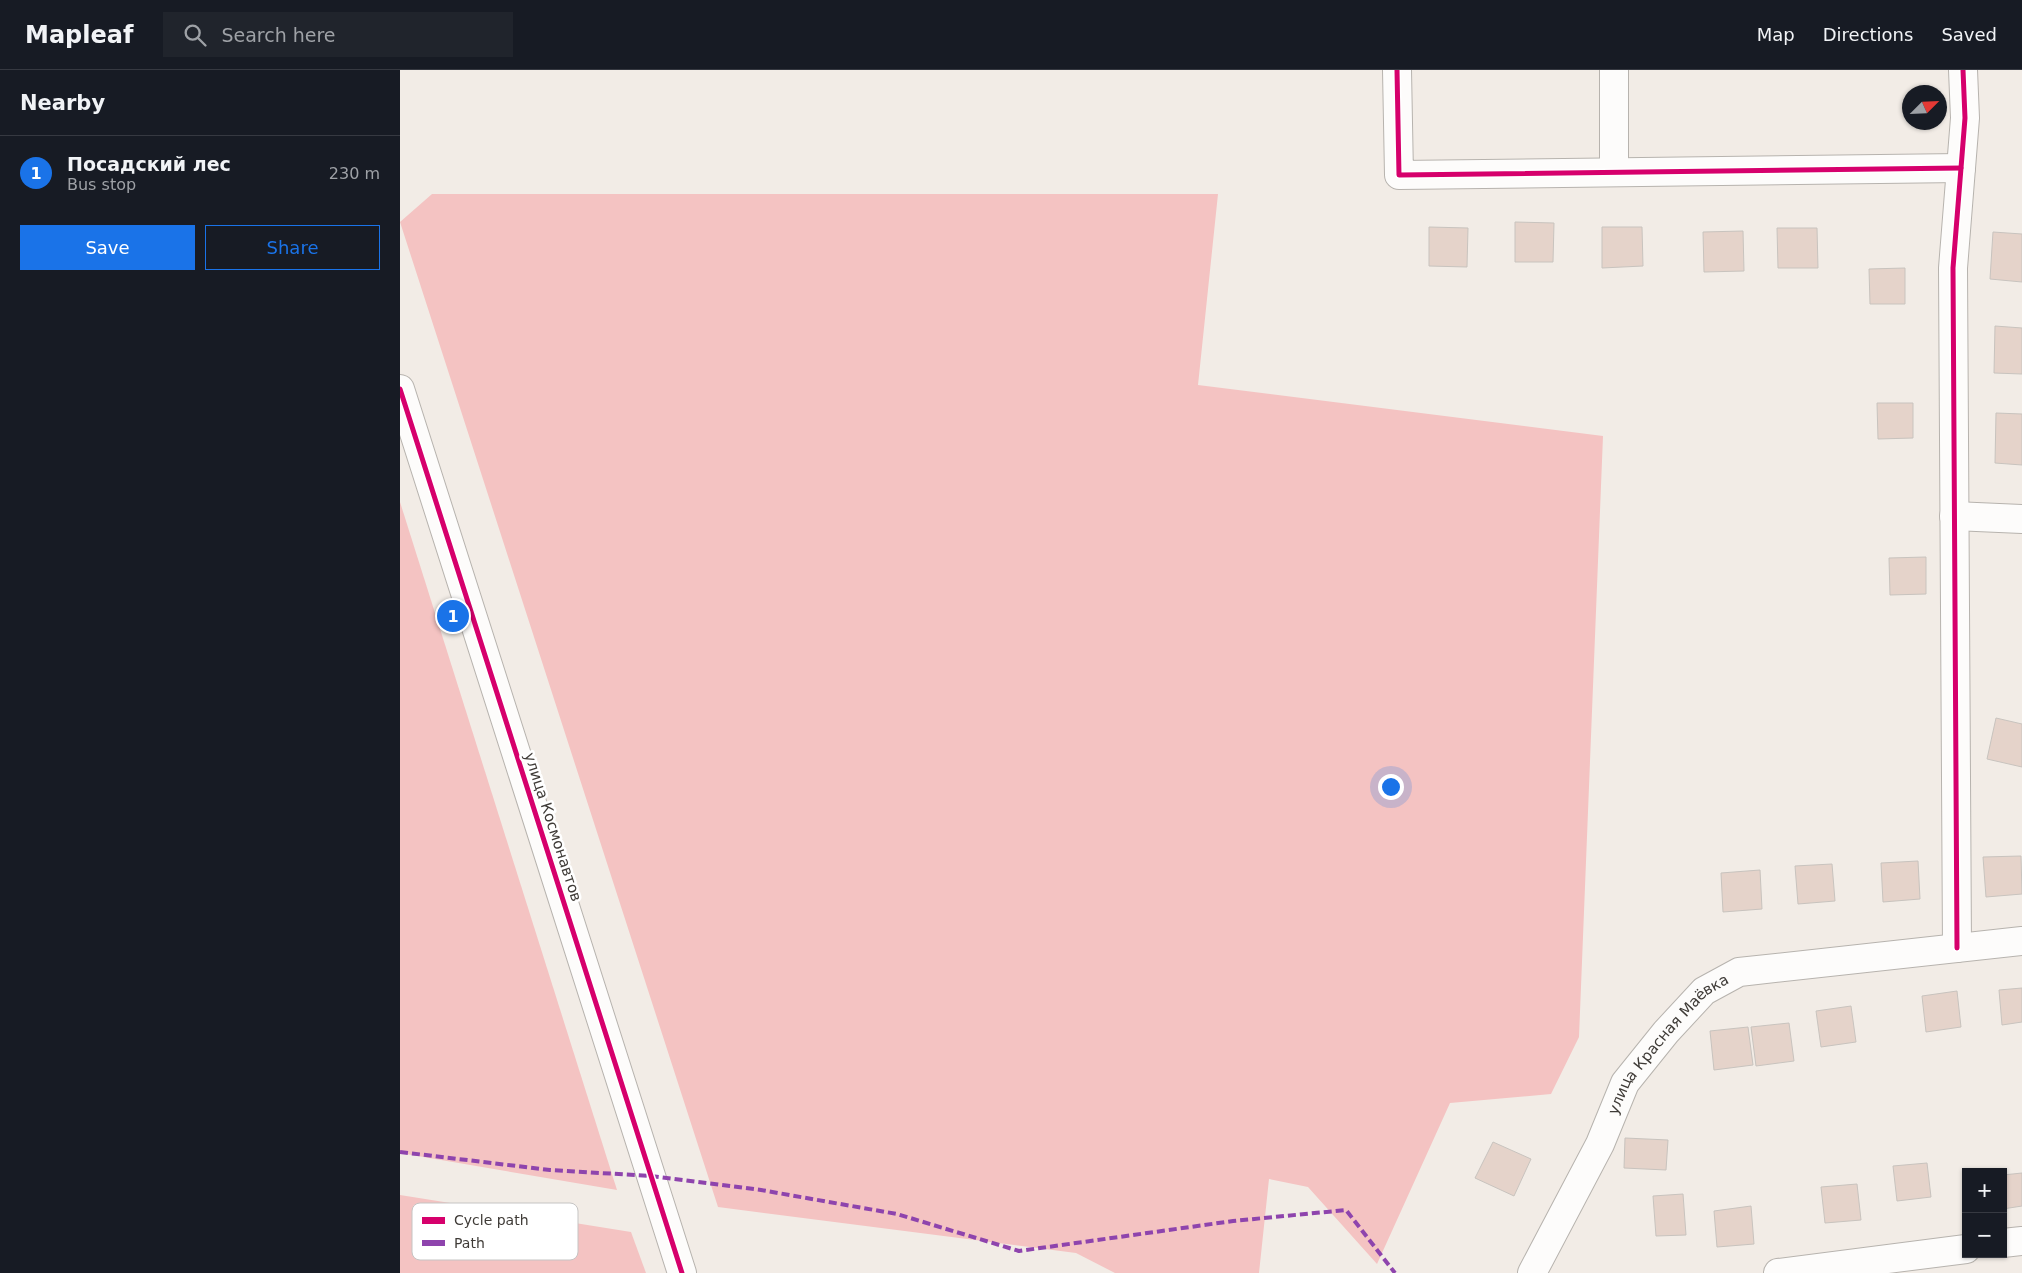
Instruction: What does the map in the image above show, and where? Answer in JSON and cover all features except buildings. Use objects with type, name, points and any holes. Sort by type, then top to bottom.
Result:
[{"type":"street","points":[[1397,70],[1399,175],[1961,168]]},
{"type":"street","points":[[1614,70],[1614,172]]},
{"type":"street","points":[[1957,948],[1953,268],[1965,118],[1963,70]]},
{"type":"street","name":"улица Космонавтов","points":[[400,389],[682,1273]]},
{"type":"street","points":[[1954,516],[2022,519]]},
{"type":"street","name":"улица Красная Маёвка","points":[[1532,1273],[1600,1144],[1626,1083],[1666,1032],[1704,991],[1739,972],[2022,941]]},
{"type":"street","points":[[2007,1243],[2022,1241]]},
{"type":"street","points":[[1778,1273],[1962,1250]]},
{"type":"shaded area","points":[[432,194],[1218,194],[1198,385],[1603,436],[1579,1037],[1551,1094],[1450,1103],[1377,1264],[1308,1187],[1269,1179],[1259,1273],[1115,1273],[1076,1253],[718,1207],[400,222]]},
{"type":"shaded area","points":[[400,502],[617,1190],[400,1153]]},
{"type":"shaded area","points":[[400,1195],[450,1203],[412,1203],[412,1260],[578,1260],[578,1224],[631,1232],[646,1273],[400,1273]]},
{"type":"marked path","points":[[400,1152],[550,1170],[651,1176],[761,1190],[897,1214],[1019,1251],[1233,1221],[1346,1210],[1395,1273]]},
{"type":"cycle path","points":[[1397,70],[1399,175],[1961,168]]},
{"type":"cycle path","points":[[1957,948],[1953,268],[1965,118],[1963,70]]},
{"type":"cycle path","points":[[400,389],[682,1273]]},
{"type":"place","name":"Посадский лес","points":[[453,616]]}]
